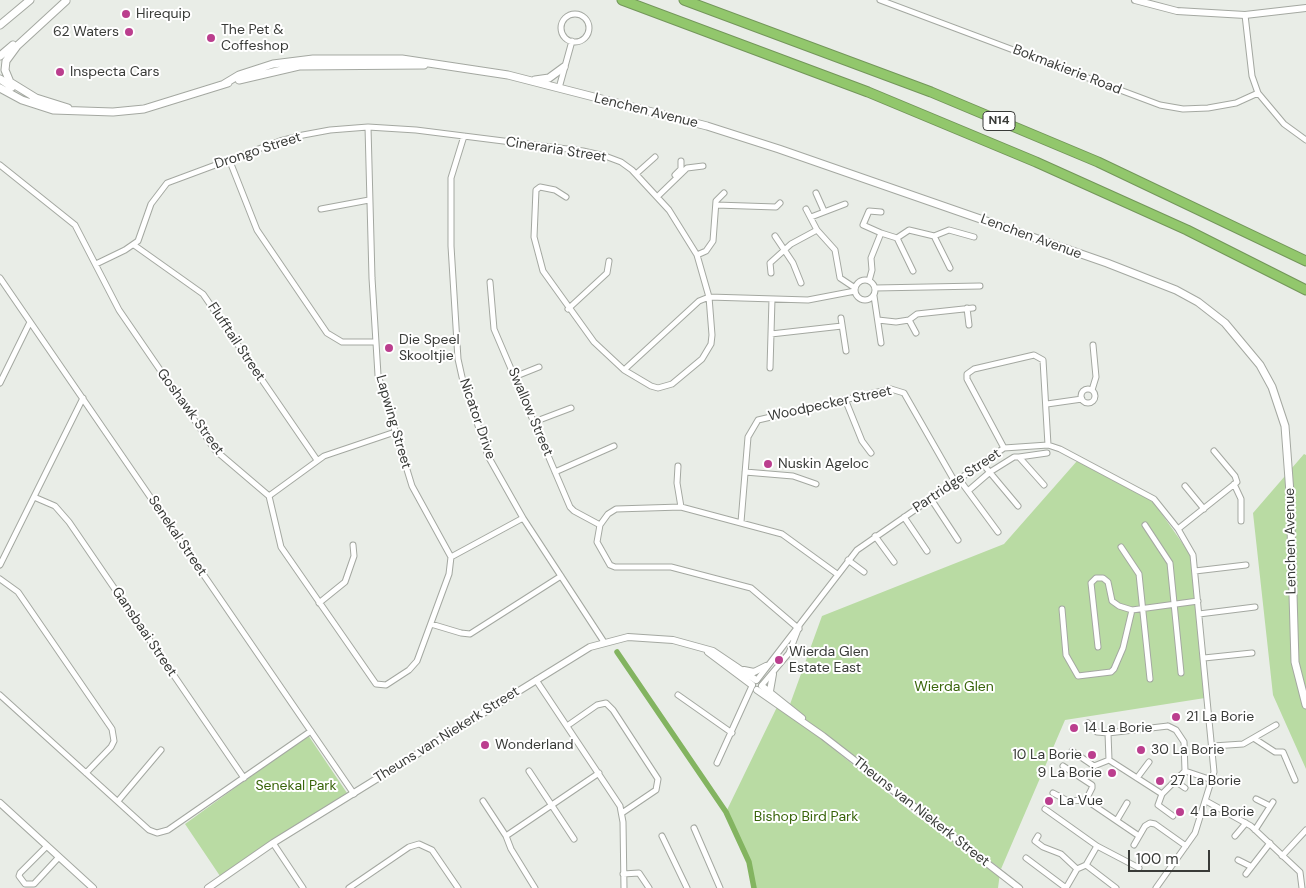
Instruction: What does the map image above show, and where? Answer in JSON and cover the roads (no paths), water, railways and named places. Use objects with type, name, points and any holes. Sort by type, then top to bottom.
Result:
[{"type":"highway","name":"N14","points":[[622,0],[868,92],[1036,162],[1187,230],[1306,290]]},
{"type":"highway","name":"N14","points":[[684,0],[940,96],[1107,166],[1306,261]]},
{"type":"main road","points":[[0,25],[30,0]]},
{"type":"main road","points":[[0,56],[67,1]]},
{"type":"main road","points":[[36,98],[10,82],[5,70],[6,61],[17,46],[67,1]]},
{"type":"main road","name":"Lenchen Avenue","points":[[0,88],[37,106],[78,111],[113,112],[144,109],[224,84],[266,66],[313,59],[402,59],[487,71],[530,80],[707,126],[963,212],[1176,290],[1198,302],[1225,323],[1260,365],[1272,387],[1285,426],[1290,493],[1295,662],[1306,705]]},
{"type":"main road","points":[[530,80],[548,78],[564,68]]},
{"type":"main road","name":"Lenchen Avenue","points":[[0,79],[36,98],[78,111]]},
{"type":"street","name":"Bokmakierie Road","points":[[880,0],[1160,105],[1182,109],[1224,106],[1258,93]]},
{"type":"street","points":[[1135,0],[1177,11],[1245,15],[1306,8]]},
{"type":"street","points":[[578,14],[587,20],[588,31],[582,40],[572,41],[563,35],[562,24],[568,16],[578,14]]},
{"type":"street","points":[[1245,15],[1252,76],[1258,93],[1284,124],[1306,140]]},
{"type":"street","points":[[559,88],[572,41]]},
{"type":"street","name":"Drongo Street","points":[[134,244],[140,236],[151,204],[164,185],[229,159],[303,135],[330,130],[368,127],[464,136]]},
{"type":"street","name":"Lapwing Street","points":[[368,127],[369,200],[379,381],[412,486],[451,557]]},
{"type":"street","name":"Cineraria Street","points":[[464,136],[606,156],[621,162],[636,174],[656,196],[680,224],[697,255],[709,297],[712,335],[708,351],[678,381],[658,388],[651,386],[624,370],[594,342],[549,282],[538,260],[533,224],[537,188],[555,190],[566,197]]},
{"type":"street","name":"Nicator Drive","points":[[464,136],[451,178],[451,246],[460,367],[488,456],[523,518],[604,642]]},
{"type":"street","points":[[636,174],[655,157]]},
{"type":"street","points":[[229,159],[257,230],[327,333],[342,342],[376,342]]},
{"type":"street","points":[[656,196],[681,170],[681,161]]},
{"type":"street","name":"Goshawk Street","points":[[0,165],[71,219],[126,321],[214,450],[269,496]]},
{"type":"street","points":[[656,196],[687,168],[703,166]]},
{"type":"street","points":[[697,255],[706,251],[713,241],[717,199],[724,193]]},
{"type":"street","points":[[816,193],[824,211]]},
{"type":"street","points":[[321,209],[369,200]]},
{"type":"street","points":[[716,205],[776,207],[780,203]]},
{"type":"street","points":[[811,217],[845,204]]},
{"type":"street","points":[[806,209],[817,230],[835,250],[840,278],[855,290],[861,300],[868,300],[874,296]]},
{"type":"street","points":[[881,212],[868,211],[863,225],[897,238],[913,271]]},
{"type":"street","points":[[771,273],[770,263],[791,244],[817,230]]},
{"type":"street","points":[[897,238],[909,230],[934,236],[948,230],[974,237]]},
{"type":"street","points":[[869,281],[872,270],[871,258],[881,233]]},
{"type":"street","points":[[775,236],[793,263],[801,283]]},
{"type":"street","points":[[934,236],[950,268]]},
{"type":"street","points":[[96,264],[134,244]]},
{"type":"street","name":"Flufftail Street","points":[[134,244],[203,294],[317,460]]},
{"type":"street","points":[[568,309],[607,273],[609,261]]},
{"type":"street","name":"Senekal Street","points":[[0,278],[354,794]]},
{"type":"street","points":[[624,370],[699,301],[709,297],[809,300],[855,290],[862,280],[869,281],[875,288],[874,296],[881,343]]},
{"type":"street","name":"Swallow Street","points":[[490,282],[494,329],[572,510],[600,525]]},
{"type":"street","points":[[875,288],[980,286]]},
{"type":"street","points":[[770,368],[772,299]]},
{"type":"street","points":[[699,301],[709,307]]},
{"type":"street","points":[[878,320],[896,322],[909,320],[917,314],[970,308],[969,326]]},
{"type":"street","points":[[841,318],[846,351]]},
{"type":"street","points":[[909,320],[916,333]]},
{"type":"street","points":[[0,383],[30,322]]},
{"type":"street","points":[[771,334],[842,326]]},
{"type":"street","points":[[1092,390],[1096,377],[1093,345]]},
{"type":"street","points":[[1004,448],[967,379],[969,372],[974,369],[1038,356],[1042,360],[1047,404],[1048,445]]},
{"type":"street","points":[[514,377],[539,367]]},
{"type":"street","name":"Woodpecker Street","points":[[740,522],[748,437],[758,420],[890,389],[904,393],[957,480],[968,491],[998,532]]},
{"type":"street","points":[[1082,399],[1084,390],[1092,390]]},
{"type":"street","points":[[1047,404],[1082,399],[1086,402],[1093,401],[1096,396],[1092,390]]},
{"type":"street","points":[[0,564],[83,398]]},
{"type":"street","points":[[845,399],[862,441],[871,453]]},
{"type":"street","points":[[534,422],[571,408]]},
{"type":"street","points":[[395,432],[317,460],[269,496],[278,542],[372,680],[381,686],[386,685],[409,670],[417,661],[449,574],[451,557],[523,518]]},
{"type":"street","name":"Partridge Street","points":[[757,685],[768,665],[857,550],[1004,448],[1048,445],[1060,448],[1149,496],[1178,529],[1192,551],[1213,746],[1212,780],[1198,826],[1157,888]]},
{"type":"street","points":[[555,472],[614,446]]},
{"type":"street","points":[[1178,529],[1237,482],[1236,478],[1214,451]]},
{"type":"street","points":[[968,491],[990,472],[1014,457],[1047,453]]},
{"type":"street","points":[[1019,457],[1044,485]]},
{"type":"street","points":[[982,463],[1018,506]]},
{"type":"street","points":[[678,466],[677,483],[681,507]]},
{"type":"street","points":[[746,472],[793,476],[816,484]]},
{"type":"street","points":[[1234,484],[1241,499],[1242,522]]},
{"type":"street","points":[[1185,486],[1204,509]]},
{"type":"street","name":"Gansbaai Street","points":[[34,496],[54,506],[69,522],[244,778]]},
{"type":"street","points":[[930,499],[958,540]]},
{"type":"street","points":[[798,627],[751,588],[671,567],[614,568],[597,542],[600,525],[608,514],[616,509],[681,507],[786,536],[837,574]]},
{"type":"street","points":[[904,517],[927,551]]},
{"type":"street","points":[[1145,525],[1170,561],[1181,673]]},
{"type":"street","points":[[875,536],[894,562]]},
{"type":"street","points":[[319,603],[343,584],[354,556],[353,545]]},
{"type":"street","points":[[1121,547],[1138,571],[1144,608],[1150,679]]},
{"type":"street","points":[[848,560],[864,572]]},
{"type":"street","points":[[1194,571],[1246,564]]},
{"type":"street","points":[[430,624],[470,634],[561,576]]},
{"type":"street","points":[[1098,647],[1092,582],[1098,578],[1107,580],[1112,601],[1119,606],[1132,610],[1198,601]]},
{"type":"street","points":[[0,579],[13,587],[22,597],[112,729],[114,741],[112,747],[86,773]]},
{"type":"street","points":[[1199,614],[1254,607]]},
{"type":"street","points":[[1062,609],[1066,655],[1078,676],[1113,670],[1123,648],[1132,610]]},
{"type":"street","name":"Partridge Street","points":[[757,685],[774,671],[789,653],[798,627]]},
{"type":"street","name":"Theuns van Niekerk Street","points":[[208,888],[273,844],[576,654],[604,642],[628,637],[647,637],[673,640],[718,654],[741,669],[757,685],[770,691],[822,736]]},
{"type":"street","name":"Theuns van Niekerk Street","points":[[703,648],[757,685],[1020,888]]},
{"type":"street","points":[[1204,658],[1252,653]]},
{"type":"street","points":[[741,669],[754,672],[768,665],[774,671],[770,691]]},
{"type":"street","points":[[536,680],[599,773],[622,813],[624,888]]},
{"type":"street","points":[[718,763],[747,700],[757,685]]},
{"type":"street","points":[[678,695],[732,733]]},
{"type":"street","points":[[1,698],[149,830],[157,833],[164,832],[311,731]]},
{"type":"street","points":[[567,726],[597,705],[606,703],[658,779],[656,790],[622,813]]},
{"type":"street","points":[[1088,723],[1098,732],[1108,733],[1173,727],[1184,742],[1185,771],[1162,794],[1158,805],[1173,816]]},
{"type":"street","points":[[1213,746],[1241,744],[1255,739],[1276,725]]},
{"type":"street","points":[[1108,733],[1110,760]]},
{"type":"street","points":[[1255,739],[1275,752],[1283,752],[1295,780]]},
{"type":"street","points":[[118,801],[161,750]]},
{"type":"street","points":[[1072,751],[1094,766],[1110,760]]},
{"type":"street","points":[[1110,760],[1162,794]]},
{"type":"street","points":[[1137,778],[1149,762]]},
{"type":"street","points":[[1063,766],[1092,785],[1086,800]]},
{"type":"street","points":[[529,771],[574,839]]},
{"type":"street","points":[[1185,771],[1212,780]]},
{"type":"street","points":[[506,836],[599,773]]},
{"type":"street","points":[[1175,781],[1184,788]]},
{"type":"street","points":[[1053,793],[1068,801],[1086,800],[1139,836]]},
{"type":"street","points":[[1256,799],[1272,804],[1256,830]]},
{"type":"street","points":[[1206,801],[1256,830],[1302,875],[1304,886]]},
{"type":"street","points":[[483,802],[506,836],[511,849],[535,888]]},
{"type":"street","points":[[0,803],[93,888]]},
{"type":"street","points":[[1116,820],[1127,803]]},
{"type":"street","points":[[1045,809],[1098,846],[1139,868]]},
{"type":"street","points":[[1235,836],[1246,823]]},
{"type":"street","points":[[1134,844],[1147,824],[1155,824],[1186,846]]},
{"type":"street","points":[[694,828],[720,888]]},
{"type":"street","points":[[1282,856],[1306,830]]},
{"type":"street","points":[[662,836],[686,888]]},
{"type":"street","points":[[1038,836],[1035,841],[1043,847],[1061,854],[1077,868]]},
{"type":"street","points":[[273,844],[303,888]]},
{"type":"street","points":[[349,888],[414,844],[427,846],[458,888]]},
{"type":"street","points":[[1246,874],[1250,866],[1270,844]]},
{"type":"street","points":[[46,846],[20,873],[19,876],[25,884],[34,884],[59,857]]},
{"type":"street","points":[[1026,858],[1066,888],[1077,868],[1086,866],[1098,846]]},
{"type":"street","points":[[1238,860],[1250,866]]},
{"type":"street","points":[[1086,866],[1116,888]]},
{"type":"street","points":[[624,874],[639,873],[649,888]]},
{"type":"waterway","points":[[617,652],[726,812],[749,862],[754,888]]},
{"type":"place","name":"Hirequip","points":[[126,14]]},
{"type":"place","name":"62 Waters","points":[[129,32]]},
{"type":"place","name":"The Pet & Coffeshop","points":[[211,38]]},
{"type":"place","name":"Inspecta Cars","points":[[60,72]]},
{"type":"place","name":"Die Speel Skooltjie","points":[[389,348]]},
{"type":"place","name":"Nuskin Ageloc","points":[[768,464]]},
{"type":"place","name":"Wierda Glen Estate East","points":[[779,660]]},
{"type":"place","name":"21 La Borie","points":[[1176,717]]},
{"type":"place","name":"14 La Borie","points":[[1074,728]]},
{"type":"place","name":"Wonderland","points":[[485,745]]},
{"type":"place","name":"30 La Borie","points":[[1141,750]]},
{"type":"place","name":"10 La Borie","points":[[1092,755]]},
{"type":"place","name":"9 La Borie","points":[[1112,773]]},
{"type":"place","name":"27 La Borie","points":[[1160,781]]},
{"type":"place","name":"La Vue","points":[[1049,801]]},
{"type":"place","name":"4 La Borie","points":[[1180,812]]},
{"type":"park label","name":"Wierda Glen","points":[[954,687]]},
{"type":"park label","name":"Senekal Park","points":[[296,786]]},
{"type":"park label","name":"Bishop Bird Park","points":[[806,817]]}]
